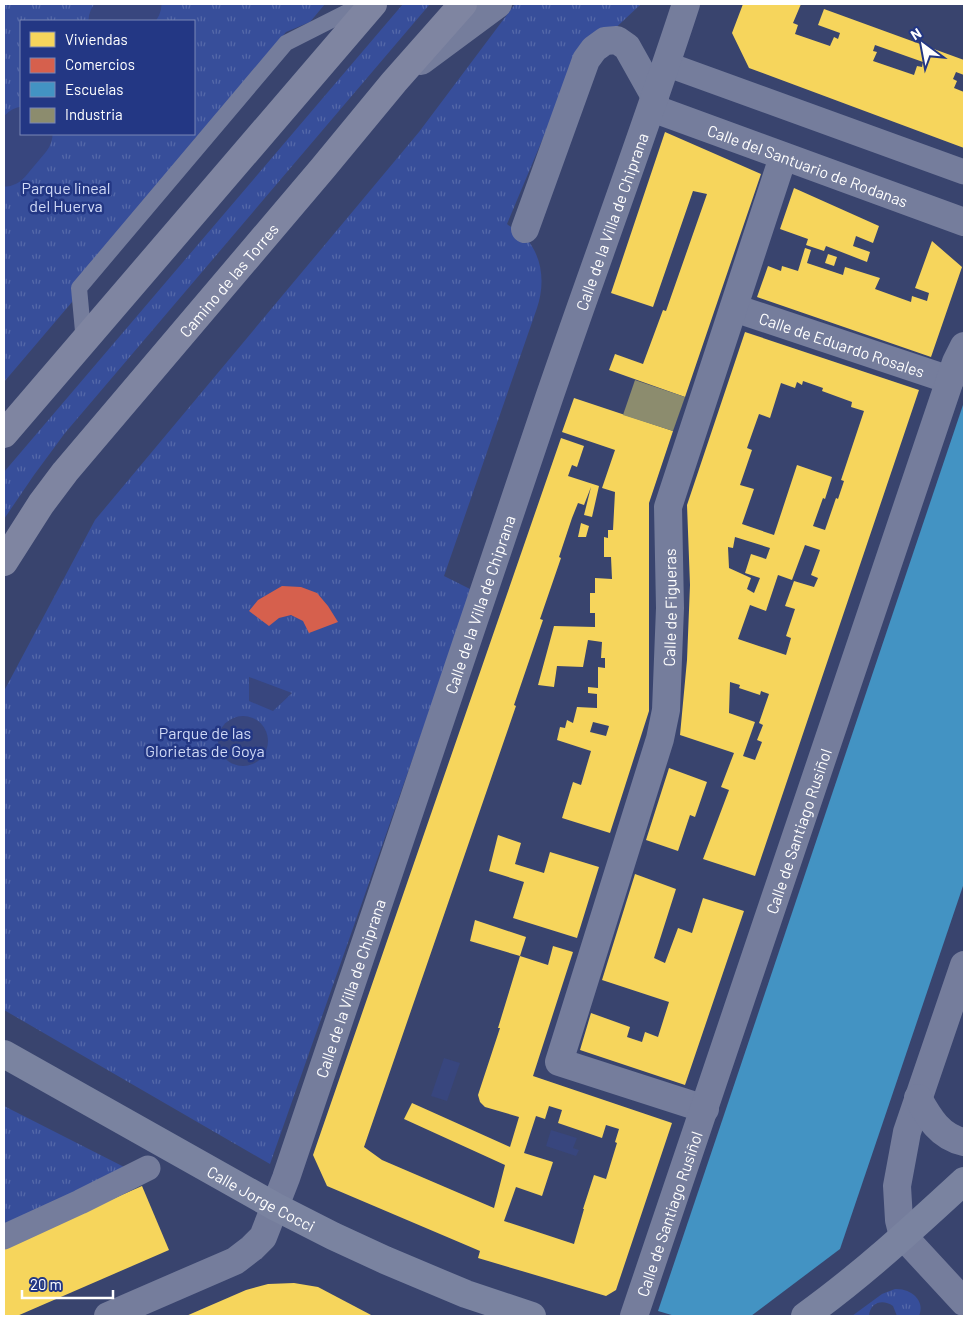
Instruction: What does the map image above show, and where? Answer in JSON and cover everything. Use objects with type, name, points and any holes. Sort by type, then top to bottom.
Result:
[{"type":"main road","points":[[4,434],[373,4]]},
{"type":"main road","name":"Camino de las Torres","points":[[4,562],[41,504],[65,472],[394,82],[463,4]]},
{"type":"main road","name":"Calle Jorge Cocci","points":[[4,1054],[276,1207],[376,1256],[466,1294],[532,1316]]},
{"type":"main road","points":[[805,1316],[841,1290],[964,1181]]},
{"type":"main road","points":[[466,1294],[488,1316]]},
{"type":"street","points":[[394,82],[498,4]]},
{"type":"street","name":"Calle de la Villa de Chiprana","points":[[108,1316],[235,1261],[263,1237],[276,1207],[546,407],[686,4]]},
{"type":"street","points":[[525,229],[586,60],[594,48],[605,41],[616,40],[627,47],[653,103]]},
{"type":"street","points":[[666,64],[964,172]]},
{"type":"street","name":"Calle del Santuario de Rodanas","points":[[653,103],[783,157],[964,222]]},
{"type":"street","name":"Calle de Figueras","points":[[705,1109],[559,1062],[660,740],[666,710],[670,608],[668,508],[783,157]]},
{"type":"street","name":"Calle de Eduardo Rosales","points":[[734,308],[950,380]]},
{"type":"street","name":"Calle de Santiago Rusiñol","points":[[634,1316],[956,362],[964,346]]},
{"type":"street","points":[[964,965],[907,1132],[897,1186],[899,1220],[903,1236],[964,1302]]},
{"type":"street","points":[[918,1098],[934,1124],[955,1139]]},
{"type":"street","points":[[4,1237],[148,1168]]},
{"type":"lane","points":[[84,342],[79,288],[286,43],[363,4]]},
{"type":"green space","name":"Parque lineal del Huerva","points":[[4,4],[325,4],[310,22],[286,32],[75,283],[72,302],[4,382]]},
{"type":"green space","points":[[403,4],[430,4],[65,433],[4,519],[4,472]]},
{"type":"green space","name":"Parque de las Glorietas de Goya","points":[[515,4],[641,4],[572,69],[507,224],[526,238],[532,246],[539,263],[542,281],[540,299],[444,576],[472,590],[270,1164],[4,1010],[4,691],[95,520],[419,132]]},
{"type":"green space","points":[[4,1106],[134,1172],[4,1230]]},
{"type":"green space","points":[[895,1289],[901,1289],[915,1296],[921,1310],[919,1316],[897,1316],[893,1306],[881,1302],[874,1305],[869,1316],[852,1316],[882,1294]]},
{"type":"shaded area","points":[[249,677],[292,693],[273,711],[249,701]]},
{"type":"shaded area","points":[[238,716],[248,716],[261,723],[268,736],[268,746],[261,759],[248,766],[238,766],[229,762],[222,755],[218,746],[218,736],[222,727],[229,720]]},
{"type":"shaded area","points":[[444,1058],[460,1063],[447,1101],[431,1096]]},
{"type":"shaded area","points":[[551,1130],[577,1138],[573,1148],[579,1150],[576,1156],[546,1146]]},
{"type":"building: Viviendas","points":[[743,4],[801,4],[793,23],[798,25],[795,34],[830,46],[834,37],[838,39],[840,33],[818,25],[824,9],[964,60],[964,75],[956,72],[953,79],[957,81],[954,88],[964,92],[964,148],[749,68],[732,33]],"holes":[[[875,45],[923,62],[922,67],[917,66],[914,75],[873,61],[877,52],[873,51]]]},
{"type":"building: Viviendas","points":[[665,132],[761,174],[685,397],[609,370],[615,354],[643,364],[663,310],[666,311],[707,194],[693,191],[653,307],[611,293]]},
{"type":"building: Viviendas","points":[[794,188],[879,226],[873,243],[856,236],[853,246],[870,252],[867,262],[826,246],[824,251],[806,245],[808,239],[780,229]]},
{"type":"building: Viviendas","points":[[932,241],[962,267],[931,357],[757,297],[768,266],[781,271],[782,266],[798,271],[805,248],[811,250],[807,263],[843,275],[845,267],[880,278],[875,289],[911,302],[912,296],[927,301],[929,293],[915,288]]},
{"type":"building: Viviendas","points":[[828,254],[837,257],[834,266],[825,263]]},
{"type":"building: Viviendas","points":[[745,332],[919,390],[755,876],[703,859],[729,790],[721,787],[734,753],[680,735],[687,660],[690,585],[687,505]],"holes":[[[803,381],[823,388],[822,391],[852,402],[851,407],[864,411],[841,480],[844,481],[825,530],[813,526],[832,477],[797,465],[774,535],[742,524],[754,489],[740,485],[752,450],[747,448],[759,414],[770,418],[781,383],[795,388],[797,382],[802,385]],[[735,537],[770,548],[766,559],[751,554],[745,573],[760,578],[754,593],[747,589],[751,578],[729,568],[728,547],[733,548]],[[805,545],[820,550],[811,575],[818,578],[814,587],[794,581],[785,606],[795,609],[786,636],[791,638],[786,655],[738,639],[750,605],[766,611],[778,575],[792,580]],[[730,682],[740,685],[739,688],[760,695],[761,691],[769,694],[759,723],[763,725],[757,740],[762,742],[755,760],[743,756],[755,722],[729,713]]]},
{"type":"building: Viviendas","points":[[574,398],[673,431],[649,503],[649,711],[610,833],[562,818],[573,782],[581,785],[591,751],[557,740],[560,727],[565,728],[567,720],[573,723],[577,707],[597,708],[597,694],[588,693],[588,687],[598,688],[598,667],[605,668],[605,658],[601,658],[602,642],[588,640],[583,667],[557,666],[554,687],[538,685],[554,626],[595,627],[595,613],[590,613],[590,593],[595,593],[595,578],[612,579],[611,557],[604,557],[604,537],[608,538],[608,530],[613,530],[615,492],[602,488],[615,450],[562,432]],"holes":[[[593,722],[609,726],[606,736],[590,732]]]},
{"type":"building: Viviendas","points":[[561,438],[584,446],[577,467],[572,465],[568,476],[599,486],[592,517],[584,515],[591,487],[584,505],[578,503],[572,518],[559,557],[561,558],[540,619],[543,620],[514,705],[516,706],[364,1147],[382,1160],[494,1208],[505,1165],[404,1119],[412,1103],[510,1147],[519,1117],[485,1107],[480,1102],[478,1095],[500,1028],[498,1028],[520,956],[548,965],[553,946],[573,952],[533,1076],[672,1123],[616,1290],[606,1296],[478,1258],[480,1251],[327,1186],[313,1155]],"holes":[[[549,1106],[562,1110],[558,1123],[602,1138],[606,1125],[619,1129],[615,1142],[617,1143],[606,1179],[594,1175],[574,1244],[504,1221],[516,1187],[542,1196],[553,1162],[524,1153],[536,1116],[545,1119]]]},
{"type":"building: Viviendas","points":[[581,523],[589,526],[586,537],[578,537]]},
{"type":"building: Viviendas","points":[[669,768],[707,782],[695,817],[690,815],[678,851],[646,840]]},
{"type":"building: Viviendas","points":[[498,835],[521,843],[515,864],[544,873],[550,852],[599,867],[577,938],[513,918],[524,882],[489,871]]},
{"type":"building: Viviendas","points":[[635,874],[676,889],[654,958],[665,963],[678,928],[692,933],[703,898],[744,911],[685,1085],[580,1050],[591,1013],[630,1027],[627,1037],[642,1042],[645,1032],[658,1037],[669,1002],[602,980]]},
{"type":"building: Viviendas","points":[[475,920],[526,937],[520,956],[470,941]]},
{"type":"building: Viviendas","points":[[142,1186],[169,1250],[17,1316],[4,1316],[4,1247]]},
{"type":"building: Viviendas","points":[[294,1283],[318,1287],[373,1316],[186,1316],[246,1290],[268,1284]]},
{"type":"building: Comercios","points":[[282,586],[301,587],[317,593],[338,622],[309,633],[303,621],[291,615],[279,618],[269,626],[249,611],[258,600]]},
{"type":"building: Escuelas","points":[[964,402],[964,883],[840,1249],[751,1316],[675,1316],[658,1311]]},
{"type":"building: Industria","points":[[635,380],[685,397],[673,431],[623,415]]},
{"type":"waterway","points":[[117,20],[134,4]]},
{"type":"waterway","points":[[4,159],[24,135]]}]
